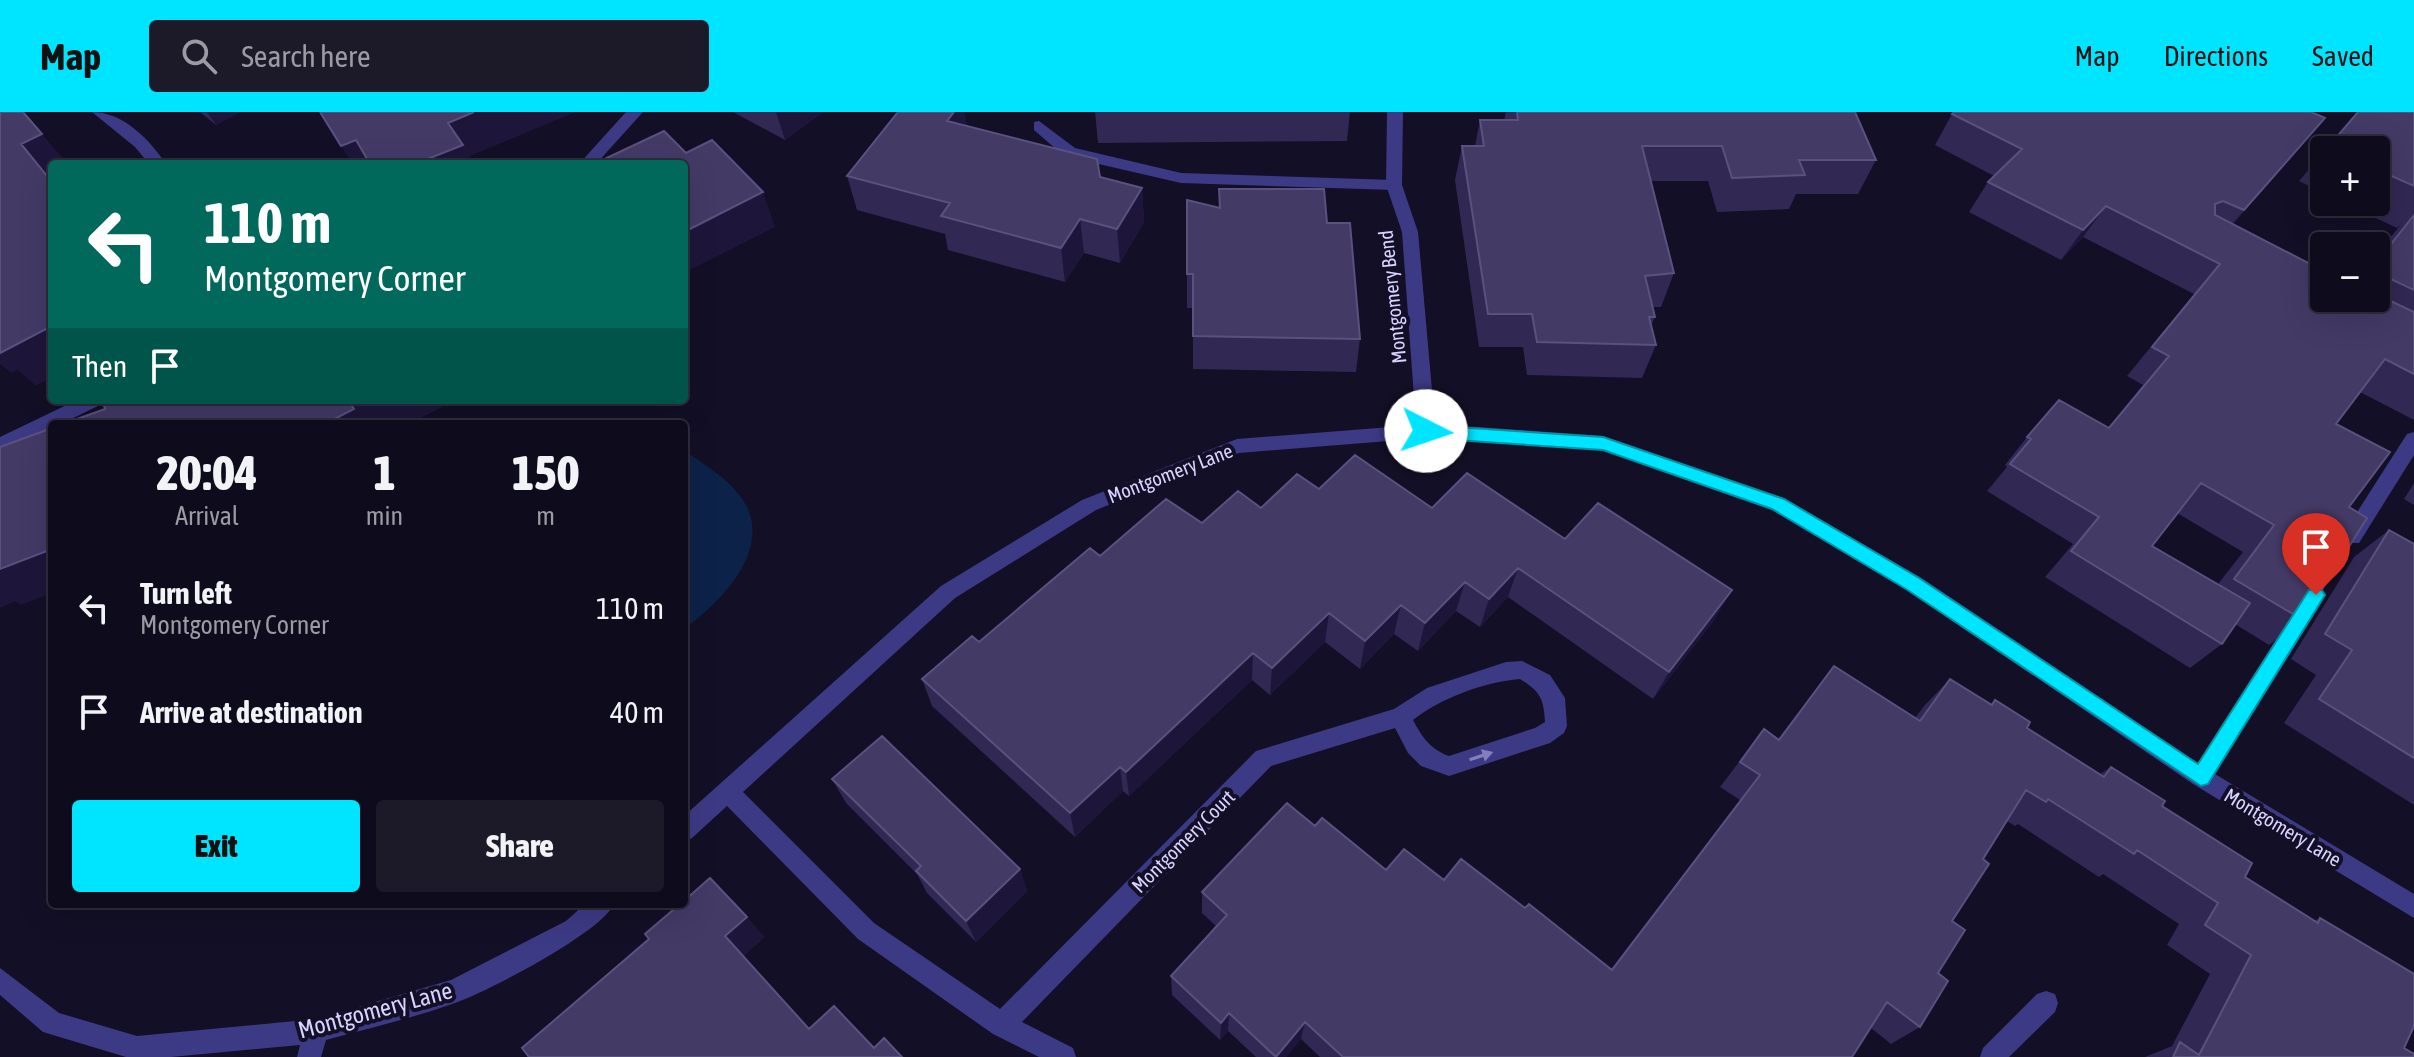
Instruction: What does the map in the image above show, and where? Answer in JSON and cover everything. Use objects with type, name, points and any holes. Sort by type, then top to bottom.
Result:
[{"type":"street","points":[[100,112],[141,143],[155,160]]},
{"type":"street","points":[[591,160],[635,112]]},
{"type":"street","name":"Montgomery Bend","points":[[1395,112],[1394,185],[1410,232],[1426,431]]},
{"type":"street","points":[[1039,126],[1070,152],[1181,178],[1394,185]]},
{"type":"street","points":[[52,420],[86,404]]},
{"type":"street","points":[[0,445],[48,422]]},
{"type":"street","name":"Montgomery Lane","points":[[688,827],[948,592],[1089,505],[1237,446],[1426,431],[1603,443],[1778,504],[1913,583],[2201,777],[2414,907]]},
{"type":"street","points":[[2337,561],[2414,439]]},
{"type":"street","points":[[2201,777],[2320,588]]},
{"type":"street","name":"Montgomery Court","points":[[1002,1025],[1264,758],[1400,717],[1427,697],[1506,671],[1522,670],[1543,682],[1554,698],[1557,713],[1556,726],[1542,736],[1449,766],[1429,759],[1423,753],[1400,717]]},
{"type":"street","points":[[728,792],[866,931],[1002,1025],[1064,1057]]},
{"type":"street","name":"Montgomery Lane","points":[[0,980],[52,1023],[137,1048],[316,1031],[455,991],[574,929],[598,908]]},
{"type":"street","points":[[1992,1057],[2046,1003]]},
{"type":"street","points":[[309,1057],[316,1031]]},
{"type":"water","points":[[688,455],[729,483],[746,505],[752,523],[752,541],[738,575],[688,626]]},
{"type":"building","points":[[0,112],[23,112],[42,134],[21,144],[48,177],[48,328],[0,353]]},
{"type":"building","points":[[320,112],[474,112],[448,123],[463,145],[425,160],[368,160],[356,140],[341,146]]},
{"type":"building","points":[[898,112],[954,112],[947,121],[1097,159],[1100,177],[1142,188],[1117,229],[1080,219],[1061,248],[941,216],[950,203],[847,176]]},
{"type":"building","points":[[1517,112],[1855,112],[1876,160],[1799,160],[1805,175],[1732,178],[1722,146],[1642,146],[1674,273],[1645,276],[1655,317],[1649,317],[1656,345],[1537,342],[1532,314],[1488,314],[1462,146],[1484,146],[1480,120],[1518,120]]},
{"type":"building","points":[[2311,112],[2325,118],[2244,210],[2223,201],[2215,204],[2215,215],[2310,264],[2310,312],[2390,312],[2390,301],[2414,312],[2414,374],[2385,359],[2336,424],[2390,452],[2349,507],[2367,518],[2303,620],[2234,579],[2274,525],[2201,483],[2152,546],[2250,603],[2222,644],[2071,551],[2099,517],[2010,464],[2031,439],[2027,437],[2059,400],[2109,428],[2169,356],[2152,347],[2220,264],[2106,206],[2083,230],[1988,182],[2022,149],[1952,114]]},
{"type":"building","points":[[2358,112],[2414,112],[2414,186],[2390,175],[2390,136],[2337,136]]},
{"type":"building","points":[[664,131],[686,153],[712,140],[763,192],[688,230],[688,160],[602,160]]},
{"type":"building","points":[[1219,189],[1324,189],[1327,223],[1350,223],[1360,339],[1193,336],[1193,274],[1187,274],[1187,200],[1220,208]]},
{"type":"building","points":[[2414,215],[2414,290],[2390,279],[2390,245]]},
{"type":"building","points":[[104,404],[356,404],[352,406],[354,409],[333,420],[74,420],[105,409]]},
{"type":"building","points":[[48,429],[48,551],[0,569],[0,447]]},
{"type":"building","points":[[1355,455],[1432,508],[1467,473],[1565,539],[1598,503],[1732,590],[1669,672],[1518,568],[1489,599],[1465,582],[1425,623],[1401,605],[1365,641],[1329,613],[1272,668],[1253,653],[1126,772],[1120,767],[1070,813],[922,679],[972,636],[979,642],[1090,548],[1100,556],[1166,499],[1202,523],[1238,491],[1261,508],[1297,474],[1319,489]]},
{"type":"building","points":[[2389,530],[2414,544],[2414,758],[2319,699],[2352,650],[2325,634]]},
{"type":"building","points":[[1834,666],[1920,721],[1950,679],[1992,705],[1995,700],[2030,722],[2027,728],[2104,777],[2111,767],[2165,801],[2162,806],[2252,863],[2245,877],[2318,923],[2320,918],[2414,974],[2414,1026],[2404,1048],[2414,1057],[2173,1057],[2180,1042],[2199,1055],[2251,955],[2205,925],[2218,903],[2137,850],[2134,854],[2048,799],[2046,802],[2026,790],[1983,859],[1989,864],[1952,921],[1965,930],[1938,973],[1948,981],[1920,1027],[1887,1002],[1852,1057],[1343,1057],[1305,1022],[1276,1057],[1229,1013],[1221,1023],[1171,976],[1227,915],[1202,892],[1287,803],[1315,826],[1322,818],[1386,870],[1404,849],[1444,880],[1461,859],[1525,908],[1529,904],[1612,970],[1760,775],[1740,762],[1764,729],[1779,740]]},
{"type":"building","points":[[882,736],[1020,869],[966,921],[916,871],[921,866],[832,779]]},
{"type":"building","points":[[710,878],[747,917],[725,936],[809,1029],[834,1006],[874,1048],[884,1038],[902,1057],[529,1057],[522,1048],[649,939],[645,934],[675,908],[688,908],[688,897]]},
{"type":"route","points":[[1426,431],[1603,443],[1778,504],[1913,583],[2201,777],[2316,595]]}]
